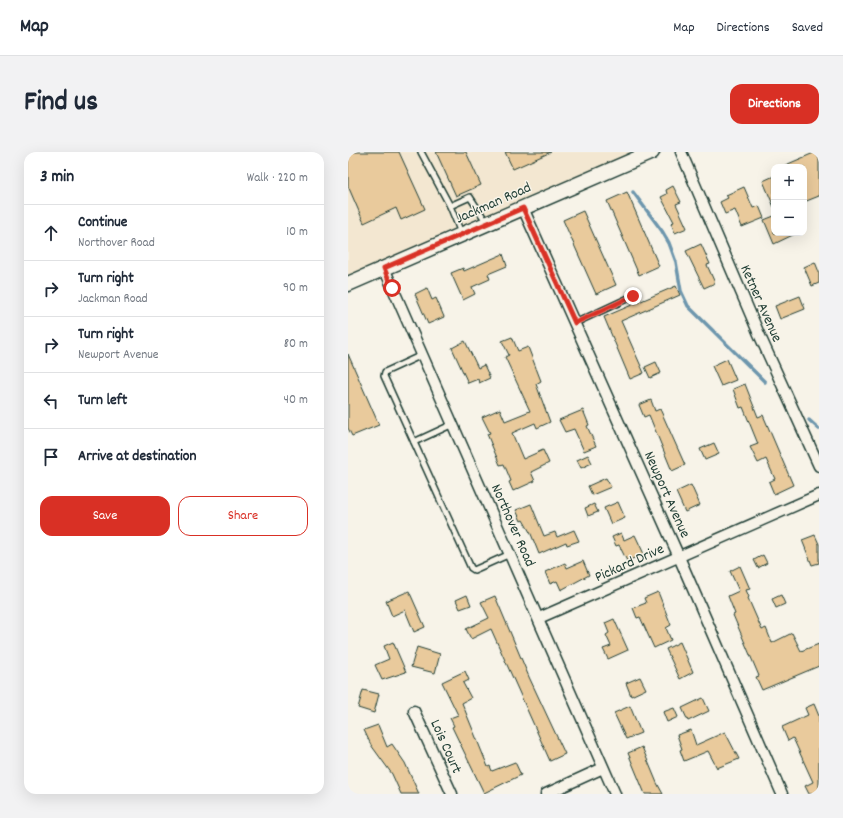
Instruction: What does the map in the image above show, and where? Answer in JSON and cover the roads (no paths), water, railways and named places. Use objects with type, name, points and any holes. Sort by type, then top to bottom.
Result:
[{"type":"main road","name":"Jackman Road","points":[[348,284],[652,152]]},
{"type":"street","name":"Ketner Avenue","points":[[681,152],[759,334],[819,466]]},
{"type":"street","name":"Newport Avenue","points":[[523,208],[679,557],[782,794]]},
{"type":"street","name":"Northover Road","points":[[384,268],[615,794]]},
{"type":"street","name":"Pickard Drive","points":[[539,618],[819,495]]},
{"type":"street","name":"Lois Court","points":[[414,711],[452,794]]},
{"type":"street","points":[[546,794],[603,768]]},
{"type":"lane","points":[[421,152],[450,206],[462,234]]},
{"type":"lane","points":[[450,206],[470,197],[487,223]]},
{"type":"lane","points":[[575,323],[633,296]]},
{"type":"lane","points":[[422,355],[386,372],[384,376],[471,568],[474,570],[510,554]]},
{"type":"lane","points":[[414,442],[453,424]]},
{"type":"waterway","points":[[633,192],[662,231],[669,243],[676,262],[681,291],[688,306],[765,382]]},
{"type":"waterway","points":[[809,420],[819,429]]}]
